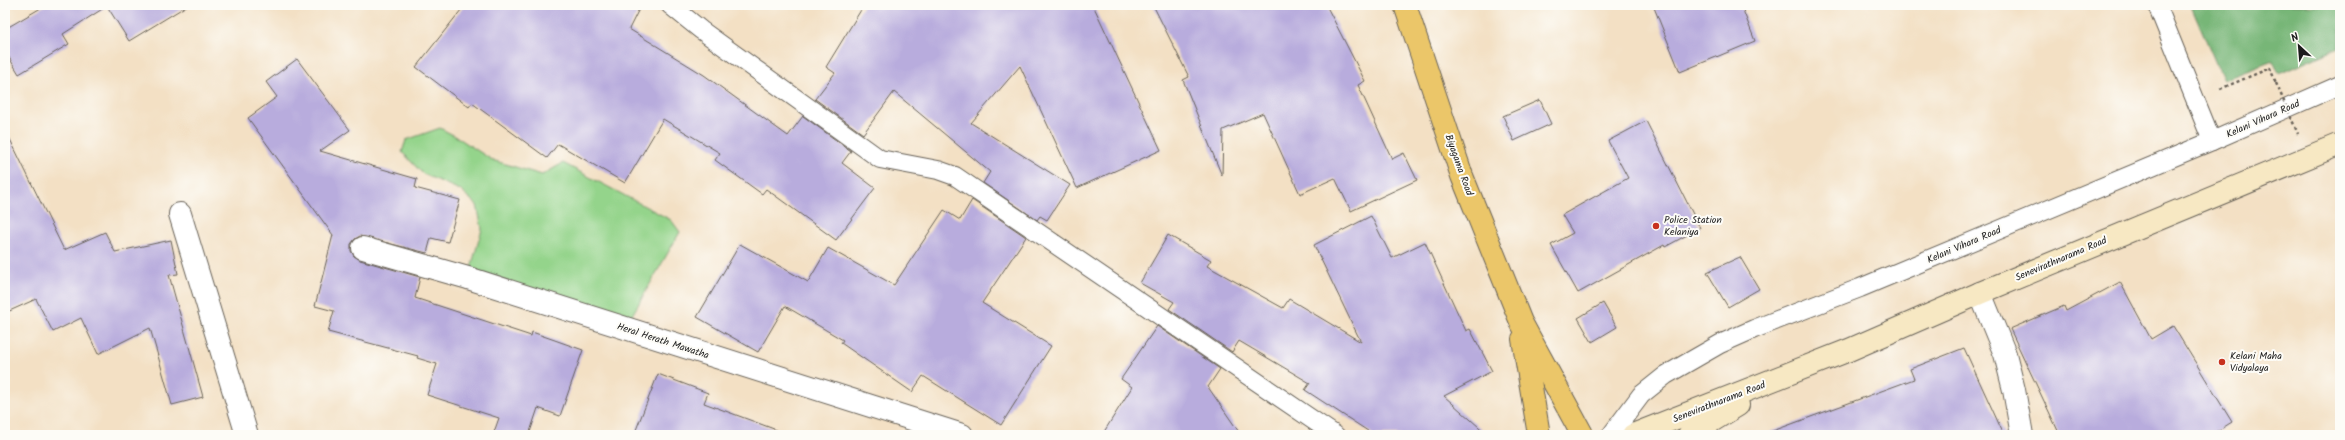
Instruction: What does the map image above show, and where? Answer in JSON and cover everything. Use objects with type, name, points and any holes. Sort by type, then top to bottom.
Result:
[{"type":"main road","name":"Biyagama Road","points":[[1405,5],[1462,176],[1521,322],[1583,435]]},
{"type":"main road","name":"Biyagama Road","points":[[1521,322],[1539,435]]},
{"type":"street","name":"Senevirathnarama Road","points":[[1633,435],[1783,377],[1980,293],[2340,144]]},
{"type":"street","points":[[180,214],[247,435]]},
{"type":"street","name":"Heral Herath Mawatha","points":[[363,248],[468,278],[962,435]]},
{"type":"street","points":[[1980,293],[2005,354],[2014,390],[2022,435]]},
{"type":"street","name":"Senevirathnarama Road","points":[[1689,435],[1783,377]]},
{"type":"lane","points":[[670,5],[701,30],[880,159],[938,170],[955,176],[1335,435]]},
{"type":"lane","points":[[2158,5],[2212,141]]},
{"type":"lane","name":"Kelani Vihara Road","points":[[1611,435],[1647,390],[1666,375],[1720,344],[1754,329],[1860,288],[2212,141],[2340,85]]},
{"type":"path","points":[[2231,84],[2270,68],[2298,134]]},
{"type":"green space","points":[[2191,5],[2340,5],[2340,47],[2279,74],[2273,61],[2223,80]]},
{"type":"green space","points":[[440,128],[457,137],[492,160],[542,175],[563,163],[671,220],[680,232],[624,329],[468,278],[482,229],[477,205],[460,190],[423,174],[402,152],[406,140]]},
{"type":"building","points":[[46,5],[188,5],[129,41],[107,6],[63,34],[69,44],[19,74],[5,51],[5,29]]},
{"type":"building","points":[[465,5],[641,5],[629,29],[704,75],[788,136],[803,116],[851,151],[842,163],[875,188],[836,240],[766,189],[762,194],[715,160],[720,153],[663,119],[625,183],[558,144],[547,158],[472,103],[469,107],[416,67]]},
{"type":"building","points":[[864,5],[1093,5],[1161,150],[1077,188],[1020,66],[971,123],[1070,185],[1047,220],[1040,216],[1037,220],[983,183],[990,172],[894,92],[863,134],[815,99],[835,73],[826,67]]},
{"type":"building","points":[[1153,5],[1326,5],[1365,81],[1358,85],[1392,159],[1404,153],[1417,180],[1351,211],[1335,178],[1300,194],[1263,113],[1223,130],[1222,176],[1183,80],[1189,77]]},
{"type":"building","points":[[1653,5],[1741,5],[1755,41],[1680,72]]},
{"type":"building","points":[[297,59],[350,130],[320,151],[417,179],[415,188],[460,200],[448,242],[431,238],[427,253],[360,236],[351,244],[351,251],[354,256],[360,260],[420,277],[415,298],[531,336],[532,332],[583,350],[560,416],[538,408],[529,435],[493,435],[499,418],[427,395],[437,364],[417,358],[418,356],[328,332],[334,311],[315,306],[333,235],[248,118],[277,97],[266,82]]},
{"type":"building","points":[[1540,100],[1551,124],[1514,141],[1503,116]]},
{"type":"building","points":[[1646,121],[1700,228],[1665,247],[1664,245],[1578,293],[1551,245],[1573,233],[1562,215],[1628,178],[1608,141]]},
{"type":"building","points":[[5,129],[64,250],[105,232],[115,252],[171,240],[178,274],[169,275],[203,397],[172,405],[150,328],[98,354],[81,318],[53,332],[36,299],[5,313]]},
{"type":"building","points":[[972,200],[1026,237],[982,303],[1051,346],[1001,425],[923,376],[912,392],[841,343],[843,340],[785,306],[758,352],[697,317],[740,244],[808,282],[828,248],[894,285],[944,210],[960,220]]},
{"type":"building","points":[[1371,216],[1392,258],[1425,242],[1466,331],[1470,329],[1492,371],[1444,396],[1488,435],[1374,435],[1305,390],[1310,383],[1239,341],[1232,352],[1169,309],[1174,302],[1140,283],[1168,235],[1211,260],[1207,266],[1283,308],[1289,299],[1361,342],[1314,245]]},
{"type":"building","points":[[1740,257],[1759,289],[1728,307],[1707,272]]},
{"type":"building","points":[[2120,282],[2151,339],[2173,326],[2232,422],[2211,435],[2060,435],[2010,329],[2064,306],[2066,311]]},
{"type":"building","points":[[1603,303],[1617,327],[1592,342],[1578,318]]},
{"type":"building","points":[[1157,326],[1220,369],[1208,387],[1241,435],[1102,435],[1132,387],[1121,379]]},
{"type":"building","points":[[1964,348],[2004,435],[1771,435],[1770,432],[1914,379],[1910,369]]},
{"type":"building","points":[[658,374],[708,393],[704,403],[782,432],[781,435],[634,435]]},
{"type":"place","name":"Police Station Kelaniya","points":[[1656,226]]},
{"type":"place","name":"Kelani Maha Vidyalaya","points":[[2222,362]]}]
